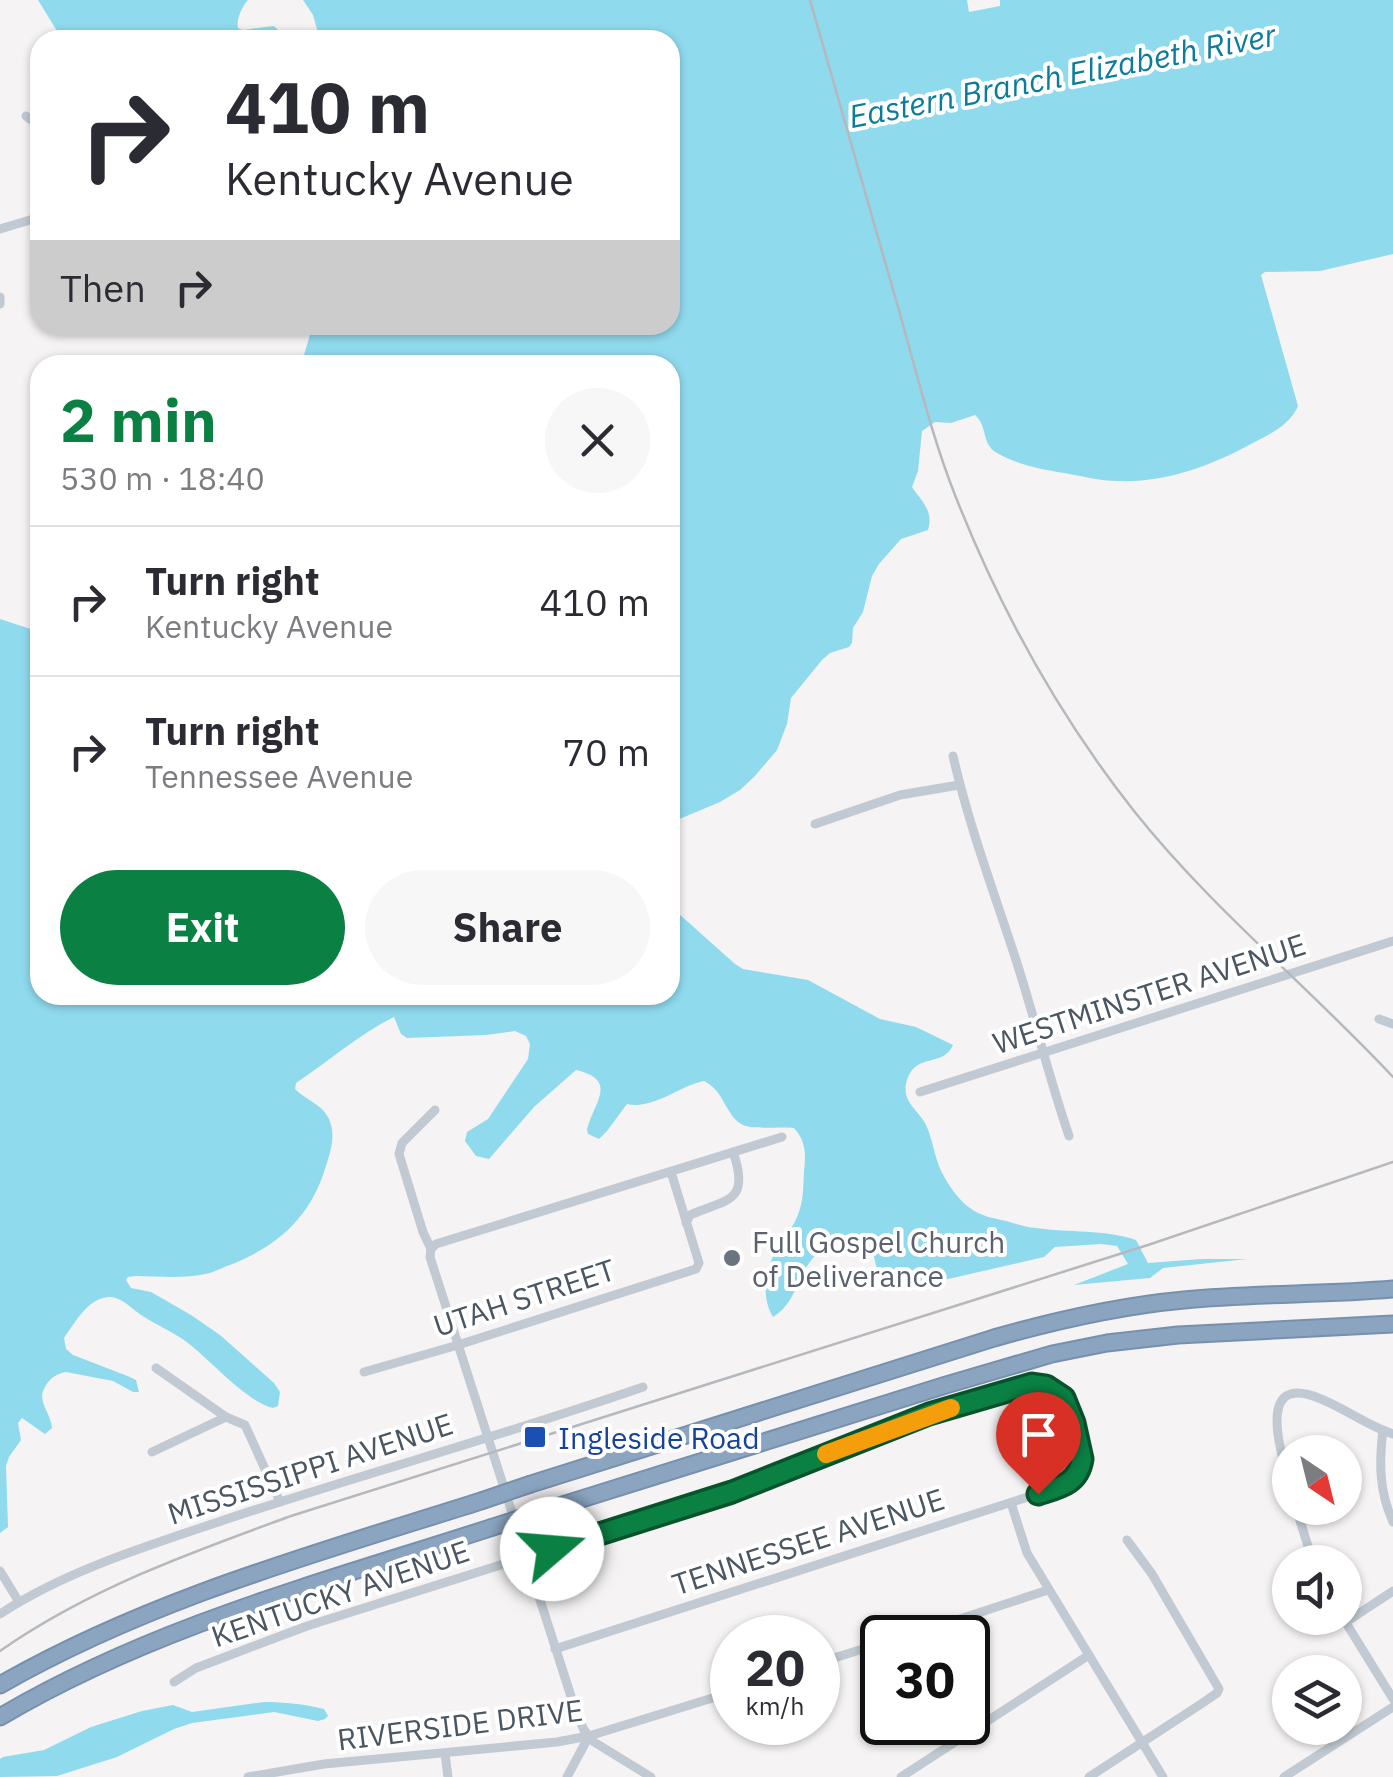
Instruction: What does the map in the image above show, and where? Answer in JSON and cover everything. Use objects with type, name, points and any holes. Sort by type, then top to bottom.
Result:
[{"type":"highway","points":[[0,1685],[118,1626],[208,1590],[994,1338],[1142,1304],[1393,1288]]},
{"type":"highway","points":[[0,1717],[69,1680],[178,1631],[266,1600],[946,1384],[1066,1350],[1178,1335],[1393,1324]]},
{"type":"street","points":[[26,116],[30,119]]},
{"type":"street","points":[[0,229],[30,220]]},
{"type":"street","points":[[953,756],[978,850],[1068,1136]]},
{"type":"street","points":[[816,824],[900,795],[960,784]]},
{"type":"street","name":"WESTMINSTER AVENUE","points":[[920,1092],[1393,941]]},
{"type":"street","points":[[1380,1019],[1393,1024]]},
{"type":"street","points":[[432,1249],[399,1154],[402,1143],[434,1110]]},
{"type":"street","points":[[652,1777],[588,1736],[577,1715],[430,1257],[436,1244],[782,1137]]},
{"type":"street","points":[[686,1222],[690,1215],[722,1204],[733,1195],[738,1170],[733,1152]]},
{"type":"street","points":[[670,1172],[686,1222]]},
{"type":"street","name":"UTAH STREET","points":[[364,1372],[696,1269],[699,1262],[686,1222]]},
{"type":"street","points":[[156,1368],[248,1428],[280,1502]]},
{"type":"street","name":"KENTUCKY AVENUE","points":[[174,1682],[196,1668],[307,1626],[732,1492],[929,1414],[1012,1389],[1038,1384],[1054,1389],[1068,1405],[1074,1423]]},
{"type":"street","name":"MISSISSIPPI AVENUE","points":[[0,1614],[41,1590],[120,1556],[643,1387]]},
{"type":"street","points":[[1278,1435],[1278,1408],[1298,1393],[1322,1399],[1388,1432],[1379,1469],[1386,1508],[1393,1522]]},
{"type":"street","points":[[152,1452],[226,1417]]},
{"type":"street","name":"TENNESSEE AVENUE","points":[[555,1649],[1066,1485],[1078,1474],[1082,1459],[1074,1423]]},
{"type":"street","points":[[1011,1503],[1023,1543],[1048,1590],[1163,1777]]},
{"type":"street","points":[[1089,1777],[1218,1693],[1218,1684],[1127,1540]]},
{"type":"street","points":[[0,1571],[19,1602]]},
{"type":"street","points":[[972,1615],[1048,1590]]},
{"type":"street","points":[[1362,1610],[1393,1592]]},
{"type":"street","points":[[1354,1635],[1393,1698]]},
{"type":"street","points":[[901,1777],[1088,1655]]},
{"type":"street","name":"RIVERSIDE DRIVE","points":[[248,1777],[344,1762],[557,1742],[710,1699]]},
{"type":"street","points":[[1284,1777],[1393,1706]]},
{"type":"street","points":[[567,1777],[588,1736]]},
{"type":"street","points":[[445,1754],[448,1777]]},
{"type":"street","points":[[344,1762],[346,1777]]},
{"type":"water","points":[[38,0],[248,0],[238,21],[238,28],[243,30],[56,30]]},
{"type":"water","name":"Eastern Branch Elizabeth River","points":[[303,0],[967,0],[969,12],[1000,6],[1000,0],[1393,0],[1393,254],[1320,271],[1261,275],[1298,406],[1290,419],[1272,433],[1203,466],[1153,479],[1104,480],[1038,468],[1005,457],[989,445],[975,415],[951,423],[935,422],[922,431],[918,471],[912,487],[928,512],[928,530],[901,539],[879,564],[863,612],[853,628],[852,643],[822,660],[791,698],[777,750],[755,776],[720,802],[680,819],[680,355],[304,355],[310,335],[680,335],[680,30],[317,30]]},
{"type":"water","points":[[274,26],[278,30],[243,30]]},
{"type":"water","points":[[0,619],[30,629],[30,1005],[680,1005],[680,915],[743,969],[808,980],[880,1019],[916,1027],[953,1045],[943,1056],[911,1071],[906,1095],[927,1127],[947,1182],[974,1211],[1028,1227],[1136,1240],[1148,1263],[1247,1259],[1163,1268],[1150,1278],[1074,1285],[1128,1264],[1117,1246],[1055,1247],[1044,1257],[909,1288],[886,1280],[866,1243],[846,1235],[816,1254],[787,1305],[773,1317],[767,1301],[767,1275],[776,1250],[797,1217],[803,1194],[804,1148],[794,1128],[743,1125],[704,1081],[646,1104],[627,1104],[599,1139],[588,1134],[587,1129],[600,1086],[589,1074],[576,1070],[534,1107],[489,1159],[476,1156],[465,1141],[467,1132],[488,1119],[528,1059],[530,1044],[526,1036],[515,1031],[407,1038],[394,1017],[296,1083],[295,1089],[326,1114],[332,1139],[317,1189],[287,1231],[259,1251],[210,1273],[135,1276],[126,1280],[131,1288],[151,1292],[220,1335],[274,1383],[280,1392],[278,1406],[273,1408],[252,1398],[188,1343],[122,1300],[108,1297],[94,1302],[64,1338],[66,1349],[136,1380],[139,1392],[113,1381],[66,1372],[51,1379],[42,1397],[52,1428],[45,1434],[22,1418],[18,1423],[21,1440],[6,1466],[8,1527],[0,1533]]},
{"type":"water","points":[[264,1702],[316,1707],[324,1709],[328,1716],[318,1721],[274,1712],[192,1723],[117,1757],[57,1776],[0,1777],[3,1757],[44,1750],[91,1727],[142,1711],[173,1705],[192,1712]]},
{"type":"tram line","points":[[0,1651],[104,1591],[291,1516],[1148,1245],[1393,1162]]},
{"type":"railway","points":[[810,0],[939,451],[972,537],[1011,619],[1081,737],[1164,847],[1393,1077]]},
{"type":"slow traffic","points":[[826,1454],[951,1408]]},
{"type":"place","name":"Full Gospel Church of Deliverance","points":[[732,1258]]},
{"type":"place","name":"Ingleside Road","points":[[535,1437]]},
{"type":"route","points":[[552,1549],[756,1484],[929,1414],[1032,1384],[1054,1389],[1064,1398],[1082,1451],[1081,1466],[1073,1480],[1038,1494]]}]
